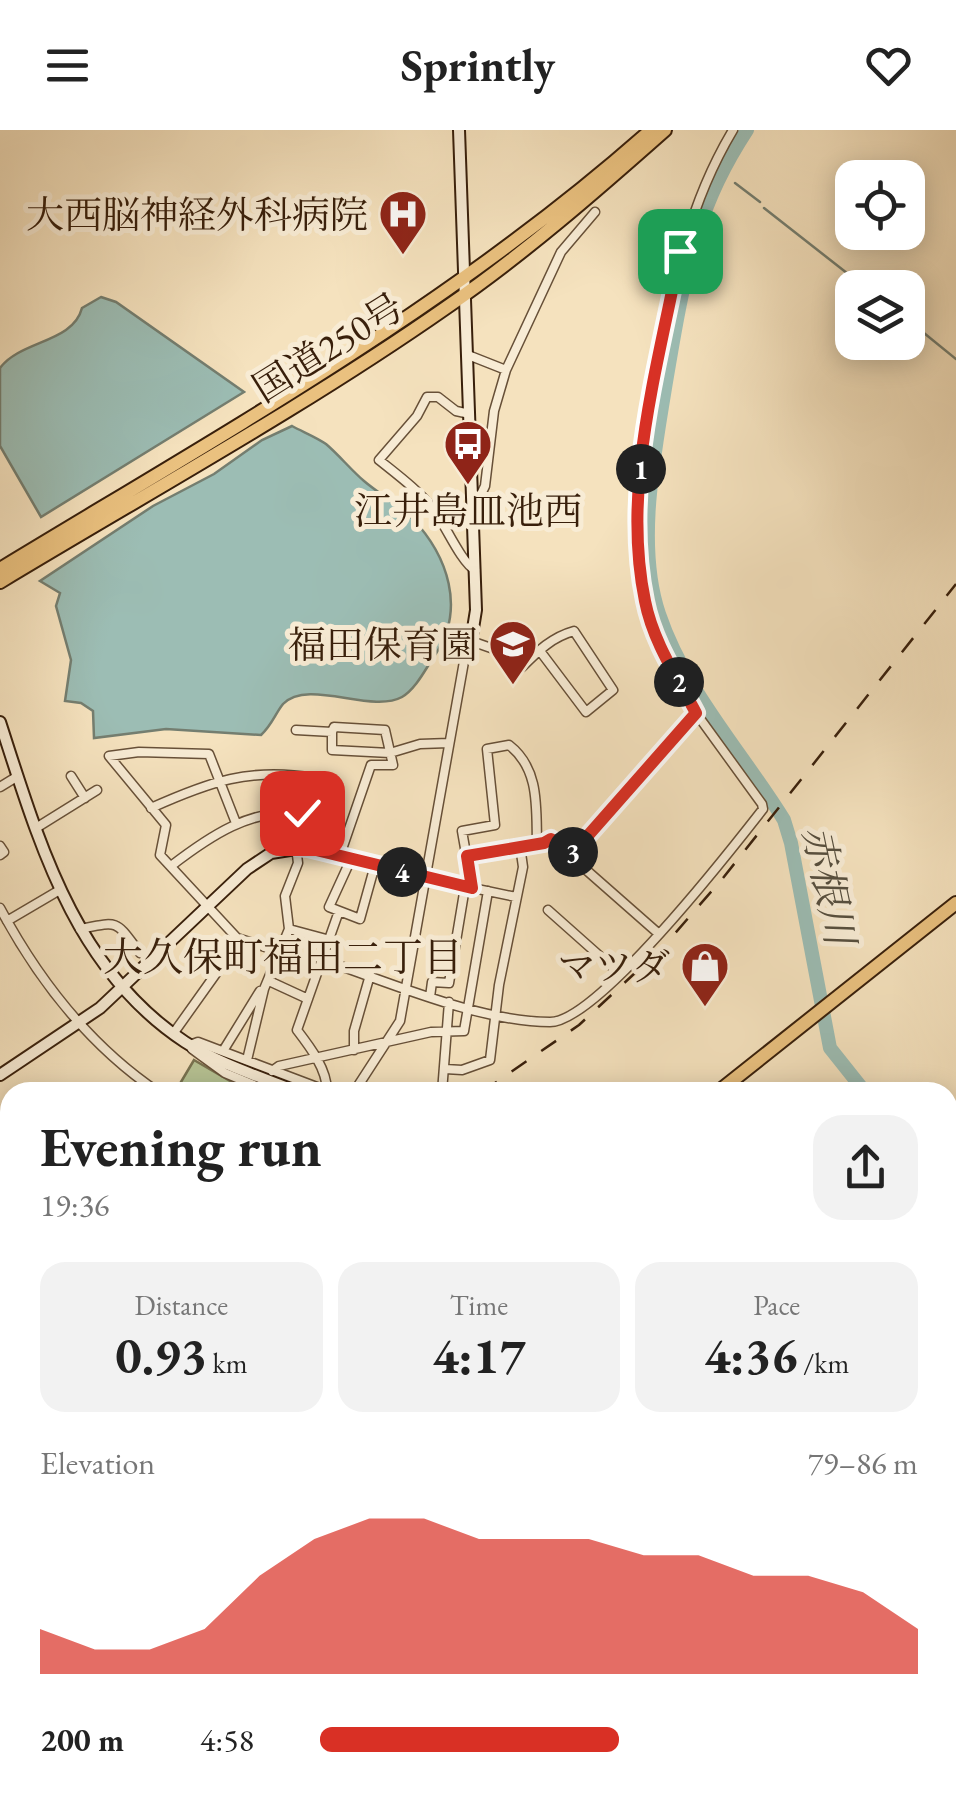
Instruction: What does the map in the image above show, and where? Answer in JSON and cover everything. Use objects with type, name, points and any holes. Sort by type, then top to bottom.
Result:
[{"type":"highway","name":"国道250号","points":[[0,569],[464,288],[651,130]]},
{"type":"highway","name":"国道250号","points":[[0,582],[328,384],[588,198],[666,130]]},
{"type":"highway","points":[[731,1082],[956,903]]},
{"type":"street","points":[[458,130],[470,414],[478,486]]},
{"type":"street","points":[[322,960],[430,997],[555,1023],[578,1011],[659,934],[699,892],[762,810],[762,804],[696,713],[661,650],[645,603],[637,543],[637,494],[680,251],[700,192],[733,130]]},
{"type":"street","points":[[361,1082],[400,1021],[476,610],[473,511],[494,411],[506,370],[560,252],[595,212]]},
{"type":"street","points":[[468,355],[506,370]]},
{"type":"street","points":[[470,414],[456,410],[438,396],[427,397],[417,416],[379,460],[420,493],[453,537],[465,564],[475,570]]},
{"type":"street","points":[[471,640],[525,664],[557,636],[574,631],[613,690],[586,712],[540,651]]},
{"type":"street","points":[[570,856],[696,713]]},
{"type":"street","points":[[0,722],[58,891],[80,929],[124,988],[147,1014],[190,1045],[275,1082]]},
{"type":"street","points":[[376,865],[360,918],[330,907],[371,765],[393,765],[390,753],[385,730],[334,726],[332,750],[390,753],[420,744],[450,743]]},
{"type":"street","points":[[296,730],[332,732]]},
{"type":"street","points":[[430,997],[432,982],[449,983],[469,888],[462,831],[495,825],[486,749],[503,744],[520,753],[532,777],[537,843]]},
{"type":"street","points":[[236,823],[209,754],[139,752],[109,756],[166,826],[160,855],[237,938],[280,952]]},
{"type":"street","points":[[152,808],[219,780],[278,774],[314,778],[302,813],[296,847],[298,864],[285,896],[289,929],[266,985],[247,1060]]},
{"type":"street","points":[[0,787],[18,776]]},
{"type":"street","points":[[71,776],[84,798]]},
{"type":"street","points":[[36,828],[97,790]]},
{"type":"street","points":[[171,866],[206,838],[236,823],[302,813]]},
{"type":"street","points":[[467,856],[551,839],[659,934]]},
{"type":"street","points":[[0,846],[4,852],[0,855]]},
{"type":"street","points":[[445,1069],[462,1070],[490,1060],[494,1013],[523,867],[520,846]]},
{"type":"street","points":[[0,1075],[78,1025],[124,988],[260,859],[284,848],[346,857],[516,897]]},
{"type":"street","points":[[7,921],[58,891]]},
{"type":"street","points":[[272,1071],[316,1057],[431,1032],[464,1031],[488,891]]},
{"type":"street","points":[[0,908],[78,1025],[116,1063],[144,1082]]},
{"type":"street","points":[[548,910],[620,974]]},
{"type":"street","points":[[327,1082],[316,1057],[297,1030],[339,911]]},
{"type":"street","points":[[80,929],[112,922],[119,925],[140,953]]},
{"type":"street","points":[[289,929],[330,940]]},
{"type":"street","points":[[173,1034],[237,938]]},
{"type":"street","points":[[354,1050],[354,1031],[370,976]]},
{"type":"street","points":[[266,985],[308,999]]},
{"type":"street","points":[[222,1051],[266,985]]},
{"type":"street","points":[[443,1082],[449,1002]]},
{"type":"street","points":[[190,1045],[198,1042],[302,1082]]},
{"type":"street","points":[[190,1045],[193,1052],[239,1082]]},
{"type":"green space","points":[[194,1060],[232,1082],[181,1082]]},
{"type":"water","points":[[101,297],[116,302],[244,392],[41,517],[0,446],[0,368],[20,352],[68,328],[82,308]]},
{"type":"water","points":[[292,426],[326,444],[364,481],[407,513],[435,549],[449,584],[450,620],[424,672],[407,693],[389,701],[308,694],[294,697],[283,704],[261,735],[166,729],[94,738],[93,711],[81,703],[65,701],[71,660],[56,606],[60,593],[40,581],[153,506]]},
{"type":"waterway","name":"赤根川","points":[[747,130],[707,205],[683,290],[652,472],[648,531],[652,588],[670,642],[684,669],[784,820],[830,1048],[857,1082]]},
{"type":"waterway","name":"赤根川","points":[[721,172],[726,176]]},
{"type":"waterway","points":[[735,183],[760,202]]},
{"type":"waterway","points":[[764,208],[843,270]]},
{"type":"waterway","points":[[925,334],[956,359]]},
{"type":"railway","points":[[496,1082],[579,1025],[664,946],[723,878],[956,584]]},
{"type":"place","name":"大西脳神経外科病院","points":[[403,256]]},
{"type":"place","name":"江井島皿池西","points":[[468,486]]},
{"type":"place","name":"福田保育園","points":[[513,686]]},
{"type":"place","name":"マツダ","points":[[705,1008]]},
{"type":"district","name":"大久保町福田二丁目","points":[[283,957]]},
{"type":"route","points":[[302,813],[296,847],[472,888],[467,856],[551,839],[570,856],[696,713],[661,650],[645,603],[637,543],[637,494],[680,251]]}]
